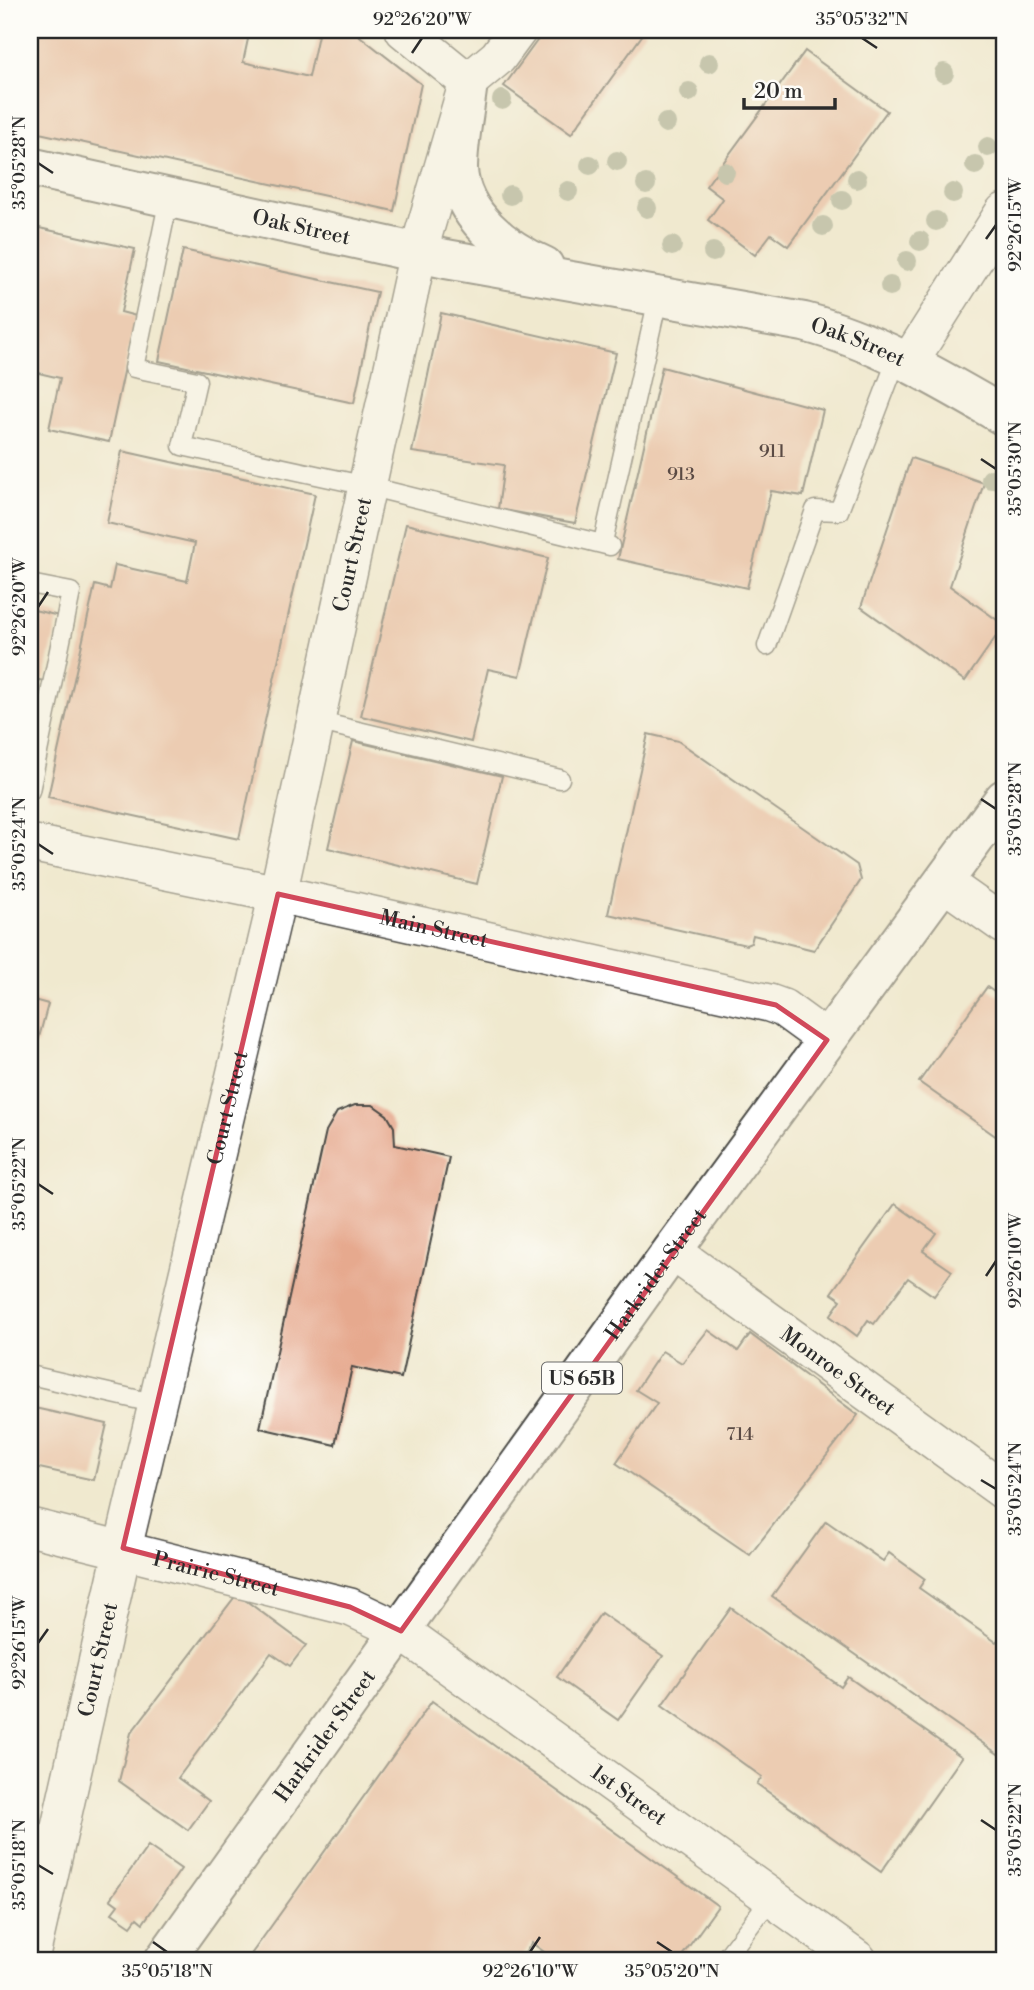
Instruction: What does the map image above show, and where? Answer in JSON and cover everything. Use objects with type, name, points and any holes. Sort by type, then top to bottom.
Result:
[{"type":"main road","name":"Oak Street","points":[[468,82],[458,170],[464,195],[478,218],[520,256],[575,280]]},
{"type":"main road","name":"Oak Street","points":[[30,167],[418,253],[804,322],[844,333],[903,359],[1004,416]]},
{"type":"main road","name":"Harkrider Street","points":[[164,1960],[673,1251],[1004,799]]},
{"type":"street","points":[[404,30],[468,82],[498,57],[518,30]]},
{"type":"street","name":"Court Street","points":[[30,1960],[123,1548],[278,894],[418,253],[468,82]]},
{"type":"street","points":[[903,359],[1004,212]]},
{"type":"street","name":"Main Street","points":[[30,843],[278,894],[769,1003],[783,1008],[827,1040]]},
{"type":"street","points":[[943,882],[1004,925]]},
{"type":"street","name":"Monroe Street","points":[[673,1251],[1004,1491]]},
{"type":"street","name":"Prairie Street","points":[[30,1527],[123,1548],[350,1607],[401,1631]]},
{"type":"street","name":"1st Street","points":[[401,1631],[858,1960]]},
{"type":"lane","points":[[169,198],[134,368],[197,381],[182,446],[367,486],[607,544],[659,294]]},
{"type":"lane","points":[[767,646],[815,510],[839,511],[903,359]]},
{"type":"lane","points":[[30,584],[71,592],[30,791]]},
{"type":"lane","points":[[316,721],[560,779]]},
{"type":"lane","points":[[30,1375],[158,1404]]},
{"type":"lane","points":[[724,1960],[771,1898]]},
{"type":"highlighted area","points":[[278,894],[776,1005],[827,1040],[401,1631],[350,1607],[123,1548]]},
{"type":"building","points":[[30,30],[250,30],[243,62],[309,77],[319,30],[352,30],[421,84],[394,211],[30,131]]},
{"type":"building","points":[[545,30],[646,30],[571,134],[504,86]]},
{"type":"building","points":[[805,51],[887,111],[788,246],[771,234],[755,255],[708,220],[723,199],[706,186]]},
{"type":"building","points":[[30,226],[135,249],[121,312],[136,316],[109,442],[49,429],[60,378],[30,371]]},
{"type":"building","points":[[183,250],[377,292],[354,403],[159,361]]},
{"type":"building","points":[[441,313],[616,353],[575,523],[498,509],[504,465],[412,452]]},
{"type":"building","points":[[662,367],[823,410],[803,496],[771,491],[747,588],[618,559]]},
{"type":"building","points":[[122,451],[315,494],[239,839],[48,797],[95,585],[110,589],[115,565],[187,581],[195,543],[107,523]]},
{"type":"building","points":[[911,458],[984,483],[950,586],[1004,625],[965,681],[861,607]]},
{"type":"building","points":[[406,524],[548,558],[520,676],[488,669],[471,742],[361,716]]},
{"type":"building","points":[[30,609],[59,616],[44,681],[30,678]]},
{"type":"building","points":[[648,734],[678,741],[857,865],[861,880],[814,950],[753,935],[751,943],[746,945],[608,914]]},
{"type":"building","points":[[353,741],[502,776],[477,884],[328,848]]},
{"type":"building","points":[[987,987],[1004,999],[1004,1142],[919,1082]]},
{"type":"building","points":[[30,999],[48,1004],[37,1045],[30,1043]]},
{"type":"building","points":[[355,1105],[373,1105],[387,1115],[394,1127],[395,1145],[449,1157],[401,1378],[352,1367],[335,1445],[260,1428],[326,1131],[337,1112]]},
{"type":"building","points":[[895,1204],[936,1233],[923,1251],[952,1271],[934,1296],[908,1278],[874,1324],[868,1320],[857,1336],[830,1316],[841,1300],[831,1293]]},
{"type":"building","points":[[708,1330],[738,1351],[750,1334],[858,1415],[750,1555],[616,1463],[657,1403],[636,1390],[662,1351],[682,1363]]},
{"type":"building","points":[[30,1407],[107,1424],[94,1480],[30,1466]]},
{"type":"building","points":[[826,1521],[883,1561],[889,1553],[925,1579],[919,1588],[996,1642],[1004,1634],[1004,1758],[772,1596]]},
{"type":"building","points":[[237,1594],[306,1645],[290,1666],[271,1653],[178,1778],[209,1801],[188,1830],[119,1781],[131,1733]]},
{"type":"building","points":[[731,1608],[841,1687],[848,1677],[962,1757],[881,1872],[757,1784],[762,1777],[662,1705]]},
{"type":"building","points":[[601,1613],[663,1656],[618,1720],[557,1677]]},
{"type":"building","points":[[432,1701],[718,1906],[679,1960],[555,1960],[532,1943],[520,1960],[247,1960]]},
{"type":"building","points":[[148,1846],[181,1869],[143,1923],[137,1918],[131,1926],[112,1913],[118,1905],[110,1899]]}]
